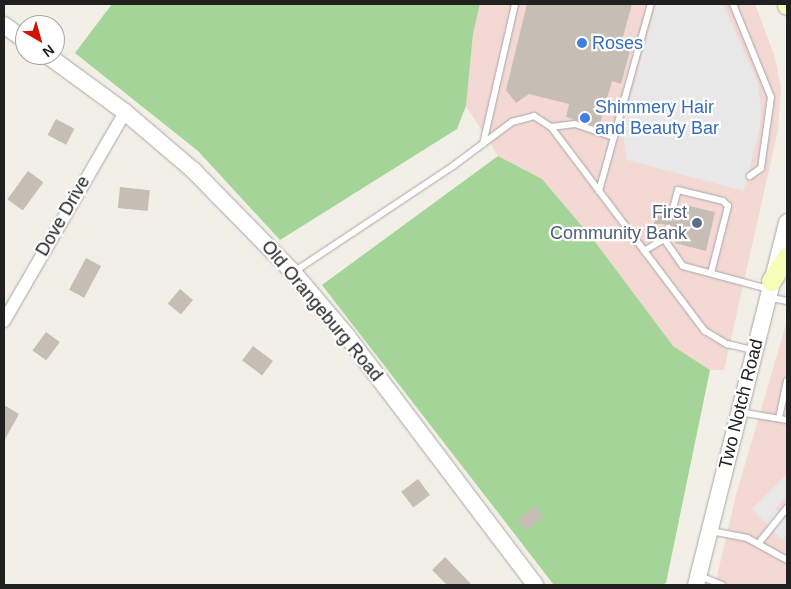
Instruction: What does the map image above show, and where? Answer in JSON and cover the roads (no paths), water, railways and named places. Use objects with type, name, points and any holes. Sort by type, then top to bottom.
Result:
[{"type":"main road","points":[[769,289],[787,256]]},
{"type":"street","points":[[4,26],[15,33]]},
{"type":"street","name":"Old Orangeburg Road","points":[[61,65],[125,112],[219,194],[294,272],[347,336],[535,585]]},
{"type":"street","name":"Dove Drive","points":[[4,321],[125,112]]},
{"type":"street","name":"Two Notch Road","points":[[698,581],[787,222]]},
{"type":"lane","points":[[483,144],[515,4]]},
{"type":"lane","points":[[599,191],[651,4]]},
{"type":"lane","points":[[733,4],[771,97],[761,168],[750,176]]},
{"type":"lane","points":[[294,272],[521,117],[534,116],[551,127],[705,331],[727,344],[754,350]]},
{"type":"lane","points":[[551,127],[575,124],[614,137]]},
{"type":"lane","points":[[672,212],[678,190],[723,201],[728,206],[711,273]]},
{"type":"lane","points":[[644,251],[664,239],[668,228]]},
{"type":"lane","points":[[664,239],[683,266],[769,289],[787,301]]},
{"type":"lane","points":[[779,418],[787,381]]},
{"type":"lane","points":[[739,412],[787,420]]},
{"type":"lane","points":[[758,544],[787,508]]},
{"type":"lane","points":[[710,531],[736,534],[787,560]]},
{"type":"lane","points":[[698,581],[722,585]]},
{"type":"place","name":"Roses","points":[[582,43]]},
{"type":"place","name":"Shimmery Hair and Beauty Bar","points":[[585,118]]},
{"type":"place","name":"First Community Bank","points":[[697,223]]}]
